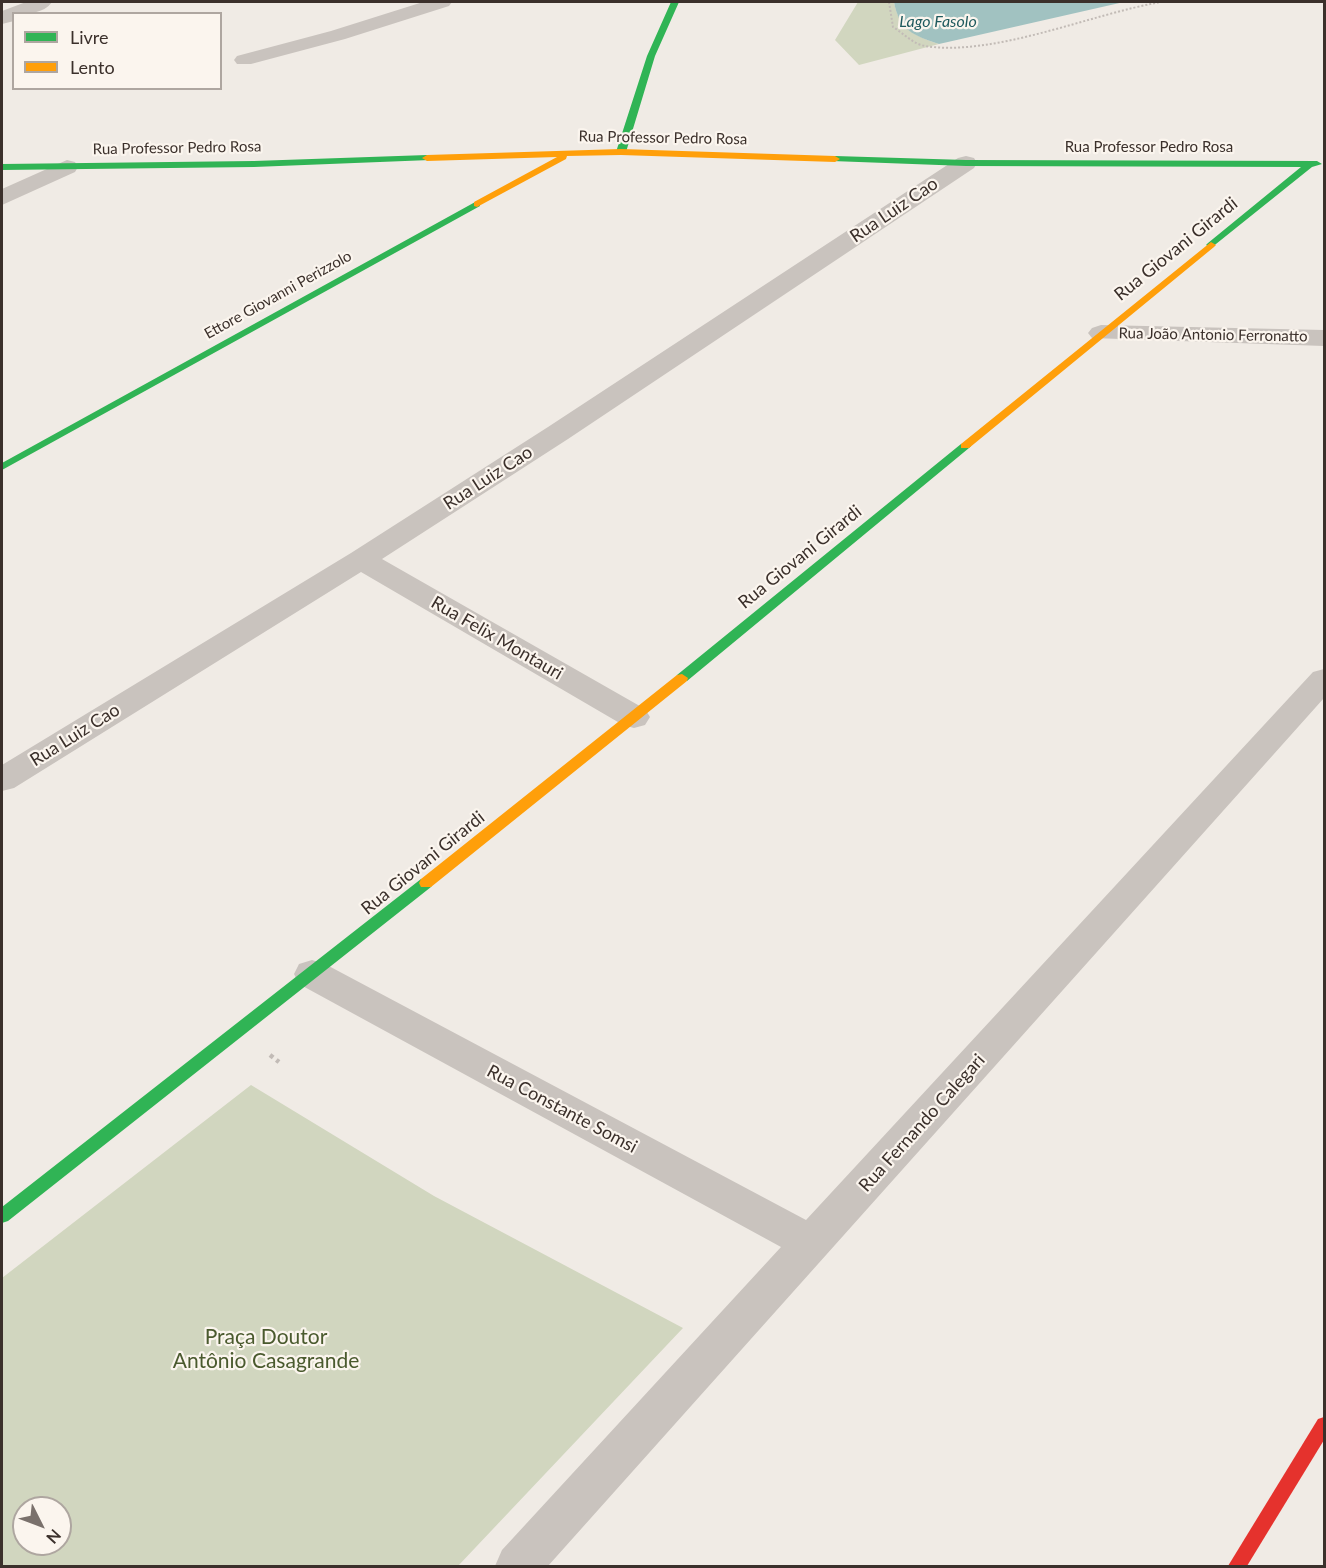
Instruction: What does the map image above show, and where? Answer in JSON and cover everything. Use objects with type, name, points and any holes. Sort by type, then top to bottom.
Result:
[{"type":"street","points":[[17,12],[42,2]]},
{"type":"street","points":[[244,60],[338,35],[441,2]]},
{"type":"street","points":[[621,152],[651,56],[675,2]]},
{"type":"street","name":"Rua Professor Pedro Rosa","points":[[2,167],[621,152],[966,163],[1324,164]]},
{"type":"street","name":"Ettore Giovanni Perizzolo","points":[[2,466],[570,153]]},
{"type":"street","name":"Rua Luiz Cao","points":[[2,780],[361,559],[558,433],[966,163]]},
{"type":"street","name":"Rua Giovani Girardi","points":[[2,1216],[312,974],[634,717],[1309,165]]},
{"type":"street","points":[[2,198],[67,167]]},
{"type":"street","name":"Rua João Antonio Ferronatto","points":[[1101,333],[1324,338]]},
{"type":"street","name":"Rua Felix Montauri","points":[[361,559],[634,717]]},
{"type":"street","name":"Rua Fernando Calegari","points":[[519,1566],[1324,679]]},
{"type":"street","name":"Rua Constante Somsi","points":[[312,974],[813,1244]]},
{"type":"street","points":[[1237,1566],[1324,1425]]},
{"type":"path","points":[[889,2],[893,27],[922,46],[980,45],[1132,6],[1161,2]]},
{"type":"green space","points":[[858,2],[894,2],[900,19],[909,30],[939,44],[859,65],[835,40]]},
{"type":"green space","name":"Praça Doutor Antônio Casagrande","points":[[251,1085],[434,1196],[683,1328],[458,1566],[2,1566],[2,1278]]},
{"type":"water","name":"Lago Fasolo","points":[[894,2],[1124,2],[939,44],[915,35],[909,30],[896,12]]},
{"type":"traffic: fast","points":[[621,152],[651,56],[675,2]]},
{"type":"traffic: fast","points":[[2,167],[254,164],[427,158]]},
{"type":"traffic: fast","points":[[835,159],[966,163],[1317,164]]},
{"type":"traffic: fast","points":[[1211,245],[1309,165]]},
{"type":"traffic: fast","points":[[2,467],[477,204]]},
{"type":"traffic: fast","points":[[682,678],[965,446]]},
{"type":"traffic: fast","points":[[2,1216],[426,883]]},
{"type":"traffic: slow","points":[[427,158],[621,152],[835,159]]},
{"type":"traffic: slow","points":[[477,204],[563,157]]},
{"type":"traffic: slow","points":[[965,446],[1211,245]]},
{"type":"traffic: slow","points":[[426,883],[682,678]]},
{"type":"traffic: jam","points":[[1237,1566],[1324,1425]]}]
